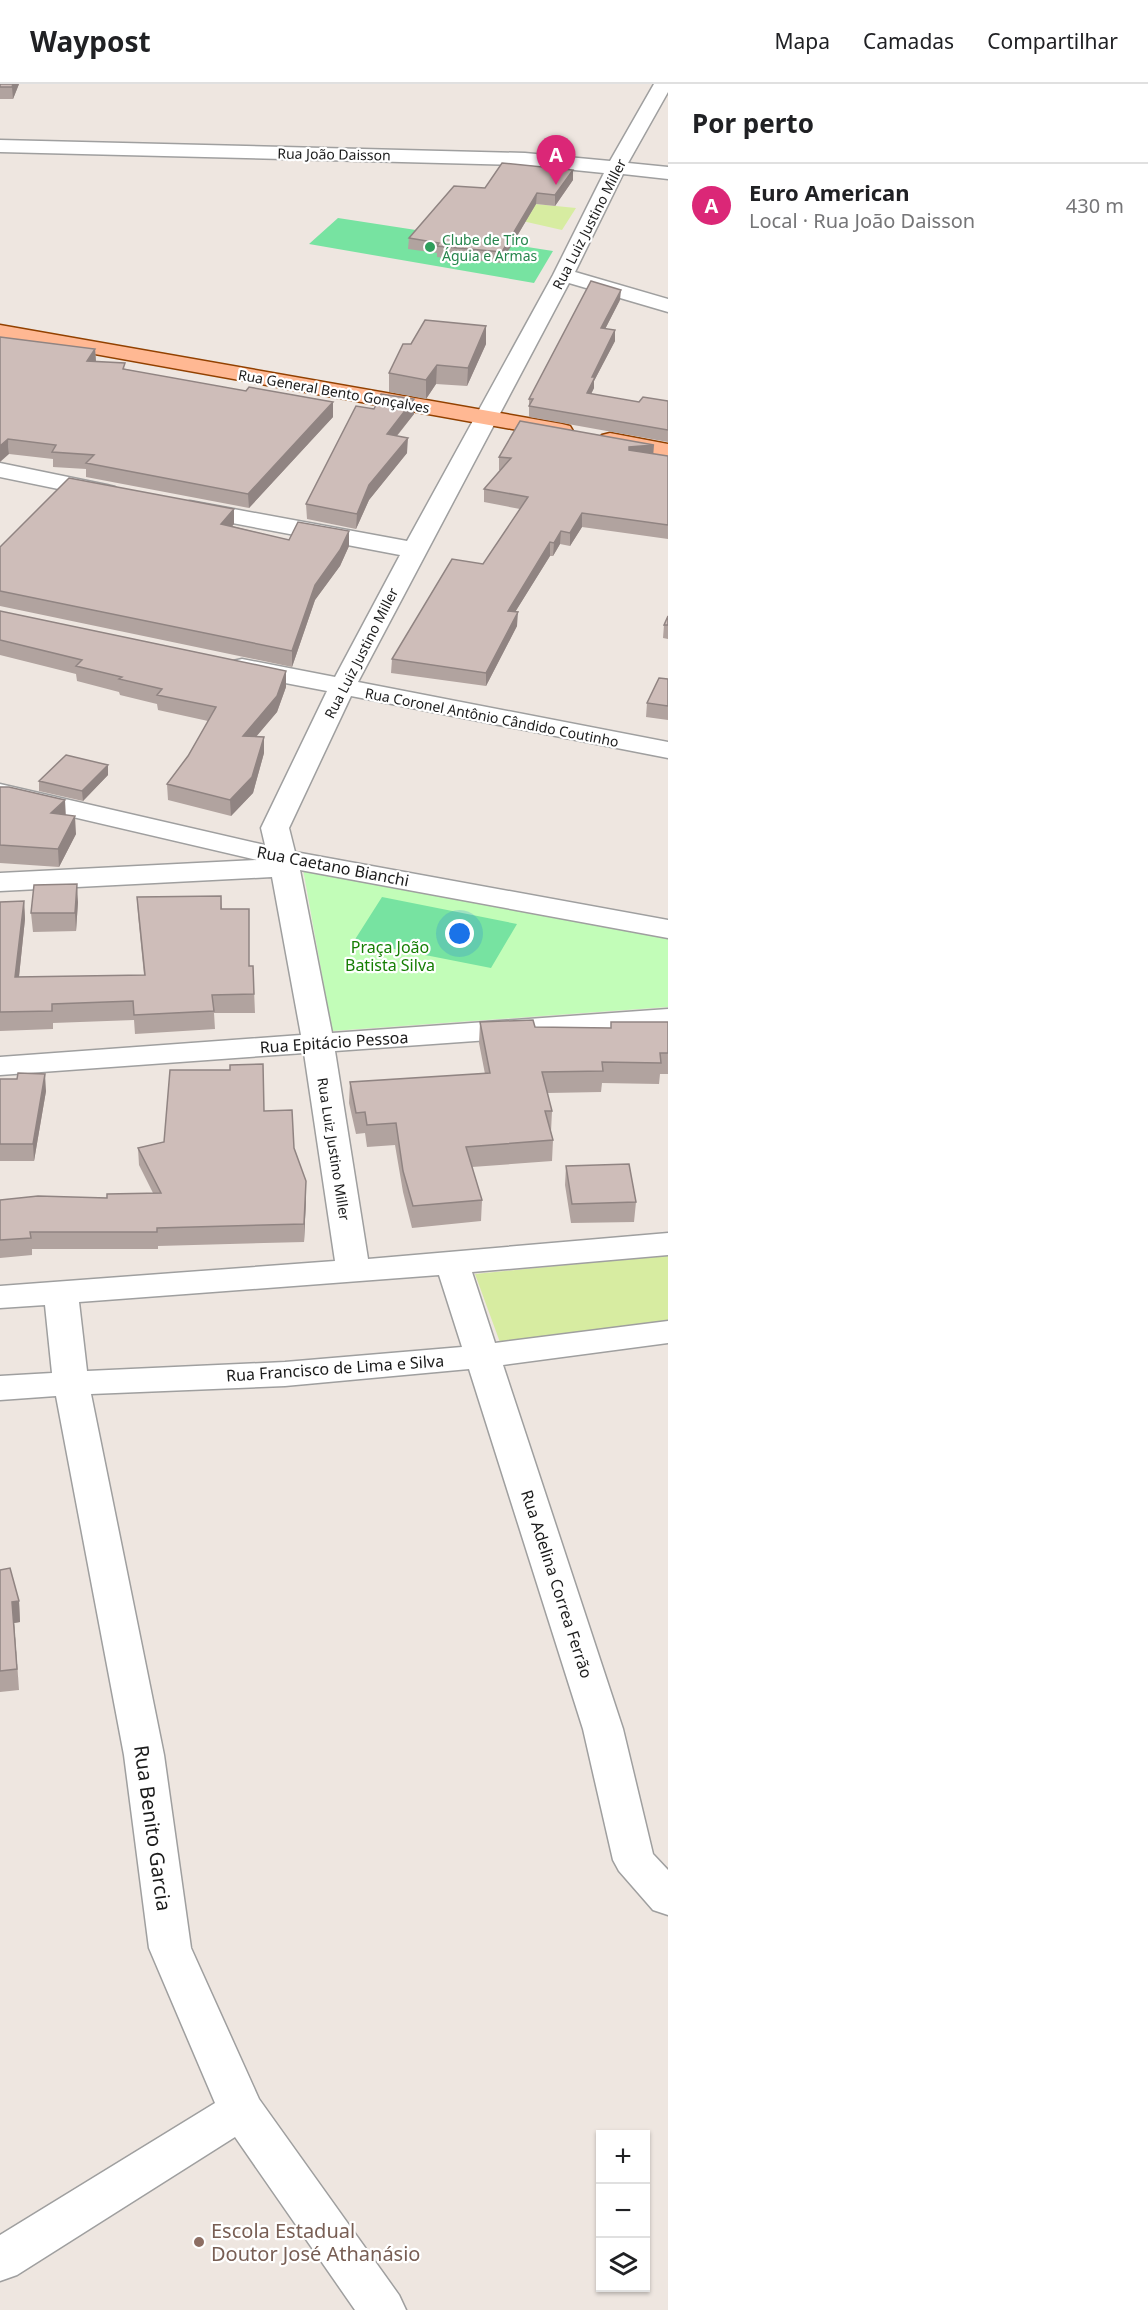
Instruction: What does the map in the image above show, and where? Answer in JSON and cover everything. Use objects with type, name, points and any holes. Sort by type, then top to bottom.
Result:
[{"type":"main road","name":"Rua General Bento Gonçalves","points":[[0,331],[668,451]]},
{"type":"street","name":"Rua Luiz Justino Miller","points":[[353,1270],[318,1043],[284,863],[274,828],[342,688],[563,275],[616,168],[663,84]]},
{"type":"street","name":"Rua João Daisson","points":[[0,146],[525,159],[668,173]]},
{"type":"street","points":[[563,275],[668,306]]},
{"type":"street","points":[[0,470],[129,496]]},
{"type":"street","points":[[164,503],[415,550]]},
{"type":"street","name":"Rua Coronel Antônio Cândido Coutinho","points":[[217,662],[668,750]]},
{"type":"street","name":"Rua Caetano Bianchi","points":[[0,792],[284,863],[668,929]]},
{"type":"street","points":[[0,882],[284,863]]},
{"type":"street","name":"Rua Epitácio Pessoa","points":[[0,1066],[668,1018]]},
{"type":"street","points":[[0,1297],[452,1263],[668,1244]]},
{"type":"street","name":"Rua Adelina Correa Ferrão","points":[[452,1263],[603,1729],[634,1860],[668,1898]]},
{"type":"street","name":"Rua Benito Garcia","points":[[61,1292],[71,1382],[144,1755],[170,1948],[241,2110],[382,2310]]},
{"type":"street","name":"Rua Francisco de Lima e Silva","points":[[0,1388],[71,1382],[283,1374],[484,1356],[668,1332]]},
{"type":"street","points":[[0,2260],[241,2110]]},
{"type":"green space","points":[[475,198],[576,208],[562,230],[465,208]]},
{"type":"green space","name":"Clube de Tiro Águia e Armas","points":[[338,218],[553,251],[534,283],[309,244]]},
{"type":"green space","name":"Praça João Batista Silva","points":[[303,869],[668,939],[668,1007],[332,1031]]},
{"type":"green space","points":[[382,897],[517,924],[491,968],[354,941]]},
{"type":"green space","points":[[668,1255],[668,1321],[501,1345],[475,1274]]},
{"type":"building","points":[[0,84],[13,84],[12,87],[0,87]]},
{"type":"building","points":[[502,163],[573,170],[555,195],[537,193],[502,252],[437,246],[439,243],[409,238],[454,186],[485,188]]},
{"type":"building","points":[[591,281],[621,290],[601,328],[615,330],[592,377],[595,377],[587,393],[639,402],[643,397],[668,401],[668,430],[529,406],[533,399],[529,399]]},
{"type":"building","points":[[425,320],[486,326],[468,368],[437,365],[426,380],[389,373],[403,344],[411,344]]},
{"type":"building","points":[[0,337],[95,349],[87,361],[125,363],[123,369],[246,391],[249,387],[333,402],[248,494],[86,463],[94,455],[52,452],[56,445],[8,439],[0,446]]},
{"type":"building","points":[[381,394],[414,399],[387,434],[408,438],[369,485],[357,514],[306,504],[356,406],[374,409]]},
{"type":"building","points":[[520,421],[654,445],[629,447],[629,450],[668,456],[668,525],[582,513],[570,533],[561,531],[554,543],[550,542],[508,611],[518,612],[486,673],[392,659],[452,559],[483,564],[528,497],[484,489],[511,458],[499,457]]},
{"type":"building","points":[[69,478],[234,509],[221,524],[289,540],[298,522],[349,531],[340,550],[315,585],[292,651],[0,591],[0,547]]},
{"type":"building","points":[[0,611],[286,671],[277,696],[243,736],[264,737],[252,777],[230,800],[167,784],[188,756],[216,707],[157,695],[162,689],[76,666],[82,660],[0,640]]},
{"type":"building","points":[[659,678],[668,679],[668,706],[647,703]]},
{"type":"building","points":[[66,755],[108,765],[82,791],[39,781]]},
{"type":"building","points":[[0,787],[65,800],[51,813],[75,816],[58,849],[0,845]]},
{"type":"building","points":[[77,884],[75,913],[31,913],[34,885]]},
{"type":"building","points":[[221,896],[221,909],[249,909],[249,966],[253,966],[254,994],[212,995],[214,1011],[134,1015],[133,1001],[52,1004],[52,1011],[0,1012],[0,902],[24,901],[15,977],[145,975],[137,897]]},
{"type":"building","points":[[533,1020],[535,1027],[611,1028],[611,1022],[668,1022],[668,1053],[660,1053],[661,1063],[602,1062],[603,1071],[542,1072],[552,1111],[545,1111],[553,1140],[466,1147],[482,1200],[413,1206],[403,1171],[396,1123],[367,1125],[365,1112],[356,1113],[350,1082],[490,1073],[480,1022]]},
{"type":"building","points":[[263,1064],[264,1111],[292,1110],[294,1148],[306,1181],[304,1224],[157,1228],[157,1232],[30,1232],[31,1238],[0,1240],[0,1200],[38,1196],[107,1198],[107,1194],[161,1193],[138,1148],[164,1142],[170,1070],[230,1070],[230,1065]]},
{"type":"building","points":[[18,1073],[45,1074],[33,1144],[0,1144],[0,1079],[17,1079]]},
{"type":"building","points":[[629,1164],[636,1202],[572,1204],[566,1166]]},
{"type":"building","points":[[10,1568],[19,1601],[12,1602],[17,1669],[0,1671],[0,1570]]},
{"type":"place","name":"Euro American","points":[[556,185]]},
{"type":"place","name":"Clube de Tiro Águia e Armas","points":[[430,247]]},
{"type":"place","name":"Escola Estadual Doutor José Athanásio","points":[[199,2242]]}]
